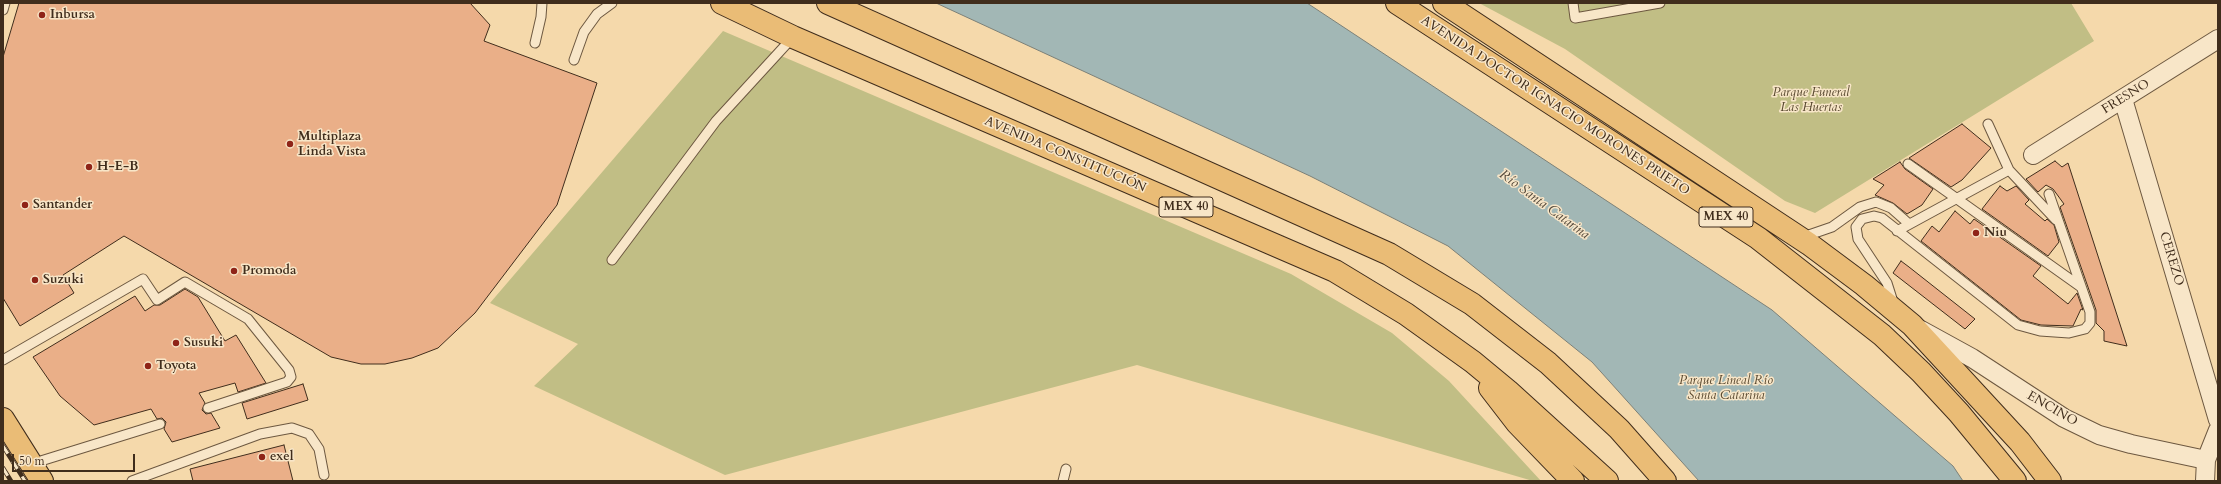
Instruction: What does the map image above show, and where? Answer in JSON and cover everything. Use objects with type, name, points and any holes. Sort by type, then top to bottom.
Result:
[{"type":"highway","name":"AVENIDA CONSTITUCIÓN","points":[[722,3],[793,37],[1334,272],[1406,314],[1473,362],[1508,391],[1607,481]]},
{"type":"highway","points":[[828,3],[1389,254],[1472,304],[1548,363],[1619,429],[1664,481]]},
{"type":"highway","name":"AVENIDA DOCTOR IGNACIO MORONES PRIETO","points":[[1396,3],[1758,238],[1882,335],[1921,372],[1959,413],[2015,481]]},
{"type":"highway","name":"AVENIDA DOCTOR IGNACIO MORONES PRIETO","points":[[1444,3],[1800,238],[1864,285],[1905,319],[2020,442],[2050,481]]},
{"type":"highway","points":[[1473,362],[1495,395],[1517,423],[1573,481]]},
{"type":"highway","points":[[3,419],[37,473]]},
{"type":"street","name":"FRESNO","points":[[2033,154],[2218,39]]},
{"type":"street","name":"CEREZO","points":[[2123,99],[2218,420]]},
{"type":"street","name":"ENCINO","points":[[1905,319],[1972,358],[2064,418],[2099,435],[2131,444],[2206,460]]},
{"type":"street","points":[[2205,481],[2206,460],[2217,437]]},
{"type":"lane","points":[[3,10],[5,3]]},
{"type":"lane","points":[[535,43],[541,18],[542,3]]},
{"type":"lane","points":[[574,60],[584,32],[597,14],[612,3]]},
{"type":"lane","points":[[1573,3],[1575,18],[1660,3]]},
{"type":"lane","points":[[612,260],[716,121],[793,37]]},
{"type":"lane","points":[[1988,124],[2009,170],[2058,222]]},
{"type":"lane","points":[[1908,164],[2081,287]]},
{"type":"lane","points":[[1897,231],[1908,223],[2009,170]]},
{"type":"lane","points":[[1905,319],[1887,283],[1858,239],[1856,227],[1862,219],[1874,216],[1882,218],[2007,318],[2018,325],[2028,329],[2069,333],[2085,329],[2090,323],[2090,312],[2049,194]]},
{"type":"lane","points":[[1800,238],[1832,227],[1860,207],[1876,202],[1891,208],[1908,223]]},
{"type":"lane","points":[[3,360],[143,279],[157,300],[185,282],[248,319],[289,370],[291,377],[287,382],[208,408]]},
{"type":"lane","points":[[37,473],[160,424]]},
{"type":"lane","points":[[135,480],[260,434],[292,428],[309,434],[319,449],[324,475]]},
{"type":"lane","points":[[1063,481],[1066,469]]},
{"type":"green space","name":"Parque Funeral Las Huertas","points":[[1479,3],[2071,3],[2094,41],[1815,213],[1785,201],[1565,49]]},
{"type":"green space","points":[[723,31],[1291,274],[1392,333],[1449,381],[1541,481],[1533,481],[1137,365],[725,475],[534,386],[578,344],[490,303]]},
{"type":"water","name":"Río Santa Catarina","points":[[936,3],[1307,3],[1772,310],[1953,466],[1963,481],[1699,481],[1592,362],[1448,246],[1310,176]]},
{"type":"building","name":"Multiplaza Linda Vista","points":[[19,3],[470,3],[490,25],[484,41],[597,83],[557,205],[475,313],[438,348],[412,358],[385,364],[361,364],[331,357],[124,236],[63,275],[74,293],[20,326],[3,298],[3,57]]},
{"type":"building","points":[[1962,124],[1991,148],[1962,180],[1951,187],[1909,158]]},
{"type":"building","points":[[2055,161],[2062,167],[2068,163],[2127,346],[2104,341],[2104,331],[2096,323],[2096,310],[2060,207],[2064,204],[2053,189],[2046,185],[2038,192],[2026,179]]},
{"type":"building","points":[[1900,162],[1905,169],[1933,189],[1922,205],[1907,214],[1893,203],[1875,195],[1884,185],[1873,179]]},
{"type":"building","points":[[2000,186],[2007,191],[2016,186],[2029,200],[2025,204],[2045,221],[2047,219],[2054,225],[2059,242],[2048,256],[1982,209]]},
{"type":"building","points":[[1955,211],[1970,224],[1974,219],[2041,266],[2033,276],[2068,304],[2077,293],[2083,310],[2081,309],[2073,326],[2041,325],[2021,320],[1921,241],[1932,226],[1939,232]]},
{"type":"building","points":[[1901,261],[1975,319],[1965,329],[1893,273]]},
{"type":"building","name":"Toyota","points":[[185,289],[198,297],[225,341],[236,335],[266,383],[238,392],[235,383],[199,393],[205,403],[202,410],[206,414],[211,413],[220,428],[172,442],[164,429],[166,422],[162,418],[157,419],[151,409],[94,425],[60,396],[33,357],[135,296],[145,311],[154,305],[160,305]]},
{"type":"building","points":[[303,384],[308,400],[247,419],[242,403]]},
{"type":"building","name":"exel","points":[[284,445],[293,481],[193,481],[190,469]]},
{"type":"railway","points":[[3,446],[25,481]]},
{"type":"railway","points":[[3,468],[11,481]]},
{"type":"place","name":"Inbursa","points":[[42,15]]},
{"type":"place","name":"Multiplaza Linda Vista","points":[[290,144]]},
{"type":"place","name":"H-E-B","points":[[89,167]]},
{"type":"place","name":"Santander","points":[[25,205]]},
{"type":"place","name":"Niu","points":[[1976,233]]},
{"type":"place","name":"Promoda","points":[[234,271]]},
{"type":"place","name":"Suzuki","points":[[35,280]]},
{"type":"place","name":"Susuki","points":[[176,343]]},
{"type":"place","name":"Toyota","points":[[148,366]]},
{"type":"place","name":"exel","points":[[262,457]]},
{"type":"park label","name":"Parque Lineal Río Santa Catarina","points":[[1726,388]]}]
